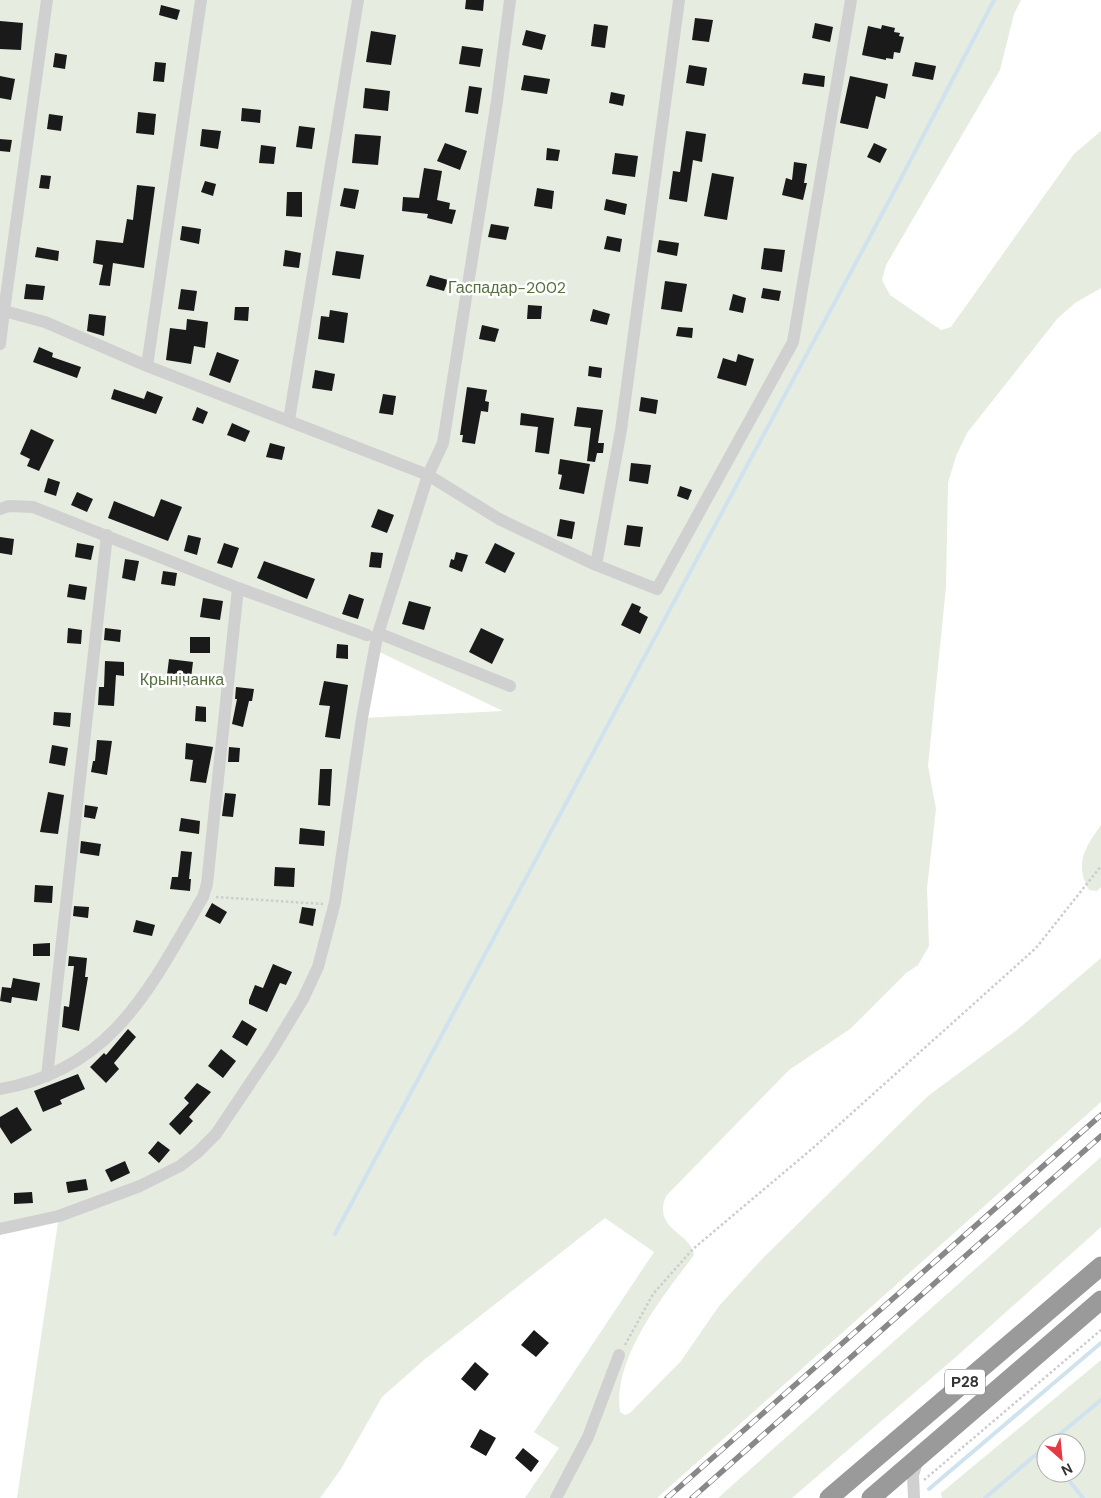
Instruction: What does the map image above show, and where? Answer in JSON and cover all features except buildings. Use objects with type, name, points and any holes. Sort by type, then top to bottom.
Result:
[{"type":"highway","name":"Р28","points":[[829,1498],[1101,1266]]},
{"type":"highway","name":"Р28","points":[[871,1498],[1101,1300]]},
{"type":"street","points":[[0,344],[47,0]]},
{"type":"street","points":[[147,366],[201,0]]},
{"type":"street","points":[[289,420],[358,0]]},
{"type":"street","points":[[0,1229],[59,1216],[140,1186],[164,1176],[198,1152],[227,1118],[271,1052],[303,999],[318,967],[334,904],[373,634],[428,475],[443,443],[497,102],[510,0]]},
{"type":"street","points":[[596,565],[621,430],[679,0]]},
{"type":"street","points":[[4,311],[45,322],[147,366],[428,475],[499,520],[596,565],[657,589],[793,342],[851,0]]},
{"type":"street","points":[[0,509],[9,506],[32,507],[238,588],[373,634],[510,686]]},
{"type":"street","points":[[48,1076],[107,535]]},
{"type":"street","points":[[0,1089],[22,1085],[48,1076],[84,1057],[126,1019],[149,988],[203,897],[208,874],[238,588]]},
{"type":"street","points":[[556,1498],[588,1437],[620,1355]]},
{"type":"street","points":[[913,1494],[913,1475],[919,1457]]},
{"type":"path","points":[[620,1355],[653,1294],[687,1255],[812,1148],[1036,948],[1101,866]]},
{"type":"path","points":[[203,897],[334,904]]},
{"type":"path","points":[[913,1494],[1101,1330]]},
{"type":"green space","points":[[0,0],[1021,0],[1014,14],[1000,70],[886,265],[882,280],[890,295],[941,330],[951,327],[1074,154],[1101,131],[1101,288],[1075,303],[1057,319],[967,433],[956,456],[948,483],[946,587],[928,766],[936,809],[927,888],[929,946],[918,965],[906,973],[850,1029],[789,1070],[666,1196],[663,1207],[664,1216],[668,1224],[691,1247],[694,1255],[655,1308],[632,1349],[624,1370],[620,1391],[620,1412],[625,1415],[630,1413],[681,1361],[719,1306],[762,1259],[928,1096],[1017,1030],[1101,958],[1101,1102],[657,1498],[525,1498],[559,1448],[534,1432],[654,1252],[605,1218],[425,1359],[382,1397],[341,1469],[320,1498],[17,1498],[59,1216],[0,1229]],"holes":[[[371,648],[503,711],[362,718]]]},
{"type":"green space","points":[[1101,825],[1101,887],[1097,891],[1089,890],[1082,872],[1082,864],[1086,849]]},
{"type":"green space","points":[[1101,1157],[1101,1227],[957,1356],[792,1498],[718,1498]]},
{"type":"green space","points":[[1101,1360],[1101,1498],[942,1498],[941,1493]]},
{"type":"waterway","points":[[335,1234],[897,186],[994,0]]},
{"type":"waterway","points":[[929,1489],[1101,1343]]},
{"type":"waterway","points":[[1061,1433],[1101,1400]]},
{"type":"waterway","points":[[985,1498],[1036,1455]]},
{"type":"waterway","points":[[1071,1483],[1083,1498]]},
{"type":"railway","points":[[667,1498],[1101,1115]]},
{"type":"railway","points":[[692,1498],[1101,1136]]},
{"type":"park label","name":"Гаспадар-2002","points":[[507,287]]},
{"type":"park label","name":"Крынічанка","points":[[182,679]]}]
